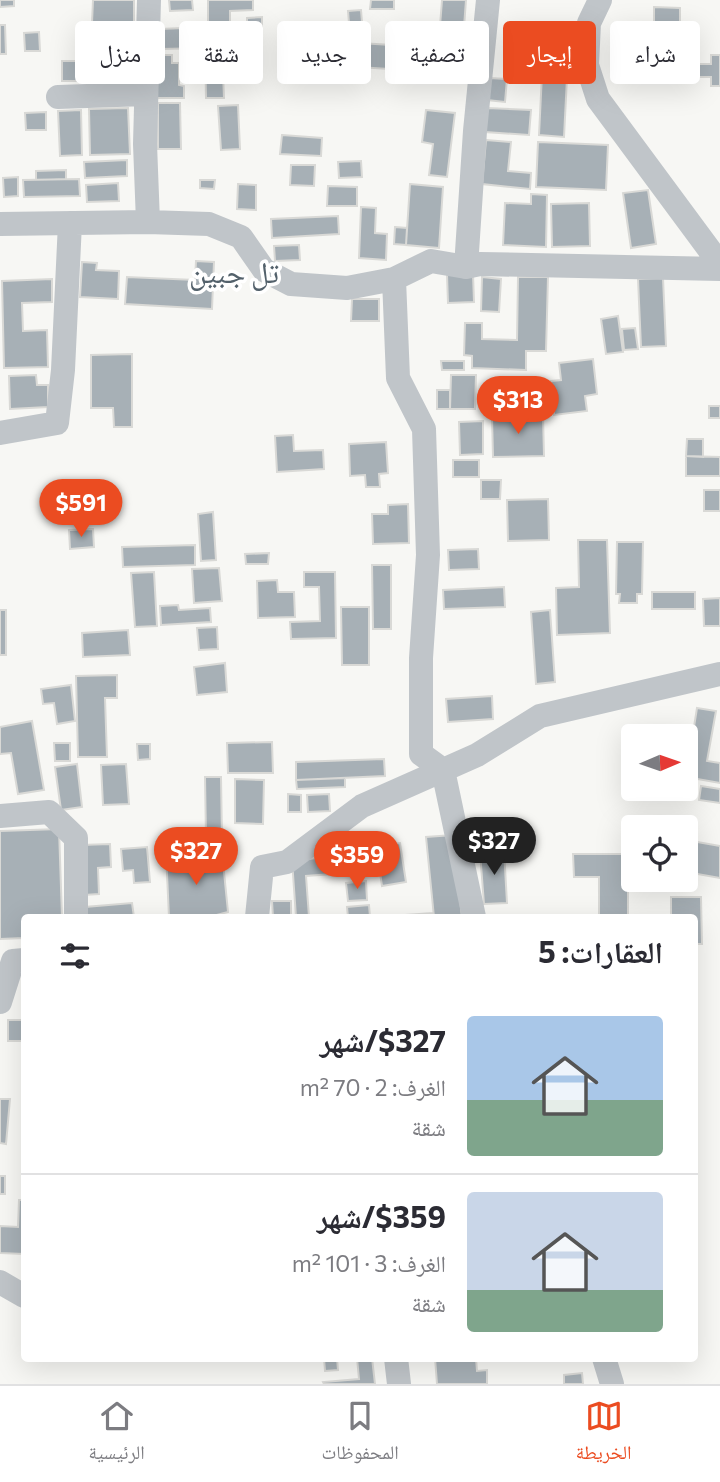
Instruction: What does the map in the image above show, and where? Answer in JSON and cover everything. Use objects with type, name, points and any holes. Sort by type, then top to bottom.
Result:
[{"type":"street","points":[[148,222],[146,94],[149,0]]},
{"type":"street","points":[[466,267],[476,118],[488,0]]},
{"type":"street","points":[[600,0],[589,23],[587,65],[598,99],[720,266]]},
{"type":"street","points":[[58,97],[146,94]]},
{"type":"street","points":[[0,433],[57,423],[63,370],[70,223]]},
{"type":"street","points":[[0,224],[209,224],[241,237],[264,270],[291,284],[346,288],[394,279],[431,261],[466,267],[480,264],[720,266]]},
{"type":"street","points":[[394,279],[398,378],[424,429],[428,555],[421,658],[421,754],[443,770],[473,914]]},
{"type":"street","points":[[257,914],[262,867],[288,862],[362,806],[477,755],[540,716],[720,674]]},
{"type":"street","points":[[0,816],[49,812],[76,838],[76,914]]},
{"type":"street","points":[[0,1002],[13,961],[21,960]]},
{"type":"street","points":[[0,1282],[21,1294]]},
{"type":"street","points":[[396,1362],[399,1384]]},
{"type":"street","points":[[605,1362],[612,1384]]},
{"type":"building","points":[[0,0],[14,0],[14,6],[0,7]]},
{"type":"building","points":[[93,0],[134,0],[134,21],[92,21]]},
{"type":"building","points":[[169,0],[192,0],[193,10],[170,11]]},
{"type":"building","points":[[208,0],[253,0],[253,10],[230,11],[230,21],[208,21]]},
{"type":"building","points":[[371,0],[394,0],[394,9],[370,9]]},
{"type":"building","points":[[442,0],[466,0],[464,21],[440,21]]},
{"type":"building","points":[[654,7],[680,8],[680,21],[654,21]]},
{"type":"building","points":[[361,10],[362,21],[349,21],[348,11]]},
{"type":"building","points":[[262,17],[262,21],[247,21],[247,18]]},
{"type":"building","points":[[0,25],[5,25],[6,54],[0,54]]},
{"type":"building","points":[[179,28],[179,49],[165,49],[165,29]]},
{"type":"building","points":[[39,32],[40,51],[25,51],[24,33]]},
{"type":"building","points":[[371,44],[385,45],[385,69],[371,68]]},
{"type":"building","points":[[165,55],[172,55],[172,63],[179,63],[179,85],[184,86],[184,98],[157,98],[157,84],[165,84]]},
{"type":"building","points":[[711,55],[720,55],[720,86],[711,86],[711,77],[700,77],[700,64],[711,64]]},
{"type":"building","points":[[62,61],[75,61],[75,81],[62,81]]},
{"type":"building","points":[[489,78],[503,79],[503,84],[507,84],[505,102],[487,100]]},
{"type":"building","points":[[206,84],[223,84],[224,98],[206,98]]},
{"type":"building","points":[[542,84],[567,84],[564,137],[539,135]]},
{"type":"building","points":[[158,103],[180,103],[181,149],[158,149]]},
{"type":"building","points":[[238,105],[240,149],[221,150],[218,106]]},
{"type":"building","points":[[128,108],[130,154],[90,155],[89,109]]},
{"type":"building","points":[[487,108],[531,110],[529,135],[485,132]]},
{"type":"building","points":[[81,110],[82,155],[60,156],[58,111]]},
{"type":"building","points":[[426,110],[455,113],[447,177],[429,175],[433,144],[422,142]]},
{"type":"building","points":[[46,112],[46,130],[26,130],[25,113]]},
{"type":"building","points":[[282,135],[322,138],[321,156],[280,154]]},
{"type":"building","points":[[486,140],[511,142],[508,171],[531,173],[530,189],[482,184]]},
{"type":"building","points":[[538,142],[608,145],[606,190],[536,187]]},
{"type":"building","points":[[127,160],[127,176],[85,178],[84,162]]},
{"type":"building","points":[[361,161],[362,177],[339,178],[338,162]]},
{"type":"building","points":[[291,165],[315,165],[314,186],[290,185]]},
{"type":"building","points":[[66,170],[66,179],[36,180],[36,171]]},
{"type":"building","points":[[18,177],[18,196],[4,197],[3,178]]},
{"type":"building","points":[[79,179],[80,196],[24,197],[23,180]]},
{"type":"building","points":[[200,180],[215,180],[214,189],[200,188]]},
{"type":"building","points":[[118,183],[119,201],[87,202],[86,185]]},
{"type":"building","points":[[238,184],[256,185],[256,210],[237,209]]},
{"type":"building","points":[[410,184],[443,187],[439,248],[406,245]]},
{"type":"building","points":[[328,186],[357,187],[357,206],[327,206]]},
{"type":"building","points":[[648,190],[656,244],[631,248],[623,193]]},
{"type":"building","points":[[531,194],[547,195],[546,247],[503,245],[505,203],[531,204]]},
{"type":"building","points":[[589,203],[590,246],[552,247],[551,204]]},
{"type":"building","points":[[361,207],[376,208],[375,233],[387,234],[386,260],[359,258]]},
{"type":"building","points":[[338,216],[339,234],[272,238],[271,219]]},
{"type":"building","points":[[395,227],[407,228],[406,245],[394,244]]},
{"type":"building","points":[[299,245],[300,260],[275,261],[274,246]]},
{"type":"building","points":[[196,261],[214,262],[212,309],[125,304],[127,277],[195,280]]},
{"type":"building","points":[[82,262],[97,263],[96,270],[119,271],[118,299],[80,297]]},
{"type":"building","points":[[473,274],[474,302],[448,303],[447,275]]},
{"type":"building","points":[[482,277],[501,279],[499,312],[481,311]]},
{"type":"building","points":[[518,277],[548,277],[546,351],[526,351],[526,370],[472,368],[472,356],[464,355],[465,323],[482,323],[482,339],[517,340]]},
{"type":"building","points":[[663,278],[666,346],[641,347],[638,279]]},
{"type":"building","points":[[52,279],[52,302],[22,303],[23,331],[47,330],[48,367],[4,368],[2,281]]},
{"type":"building","points":[[352,299],[379,299],[379,321],[351,321]]},
{"type":"building","points":[[618,316],[623,352],[606,354],[601,319]]},
{"type":"building","points":[[635,328],[638,349],[624,350],[622,329]]},
{"type":"building","points":[[132,354],[132,427],[114,427],[113,408],[91,408],[91,355]]},
{"type":"building","points":[[593,359],[597,394],[585,396],[587,411],[554,415],[551,381],[561,380],[559,363]]},
{"type":"building","points":[[441,361],[464,361],[464,370],[442,370]]},
{"type":"building","points":[[36,375],[37,385],[48,385],[48,407],[10,409],[9,376]]},
{"type":"building","points":[[451,375],[476,375],[475,409],[450,409]]},
{"type":"building","points":[[437,390],[450,390],[450,409],[437,409]]},
{"type":"building","points":[[709,406],[720,406],[720,418],[709,418]]},
{"type":"building","points":[[543,415],[544,456],[493,457],[492,417]]},
{"type":"building","points":[[483,421],[483,454],[460,455],[459,422]]},
{"type":"building","points":[[293,435],[294,451],[323,450],[324,469],[277,472],[275,436]]},
{"type":"building","points":[[687,439],[703,439],[703,457],[686,456]]},
{"type":"building","points":[[386,442],[388,473],[379,474],[380,487],[366,487],[365,475],[350,476],[349,444]]},
{"type":"building","points":[[686,456],[720,457],[720,476],[686,476]]},
{"type":"building","points":[[453,460],[479,460],[479,477],[453,477]]},
{"type":"building","points":[[481,480],[501,480],[500,499],[481,499]]},
{"type":"building","points":[[704,490],[720,490],[720,511],[704,511]]},
{"type":"building","points":[[548,499],[549,540],[508,541],[507,500]]},
{"type":"building","points":[[408,504],[409,543],[373,544],[372,514],[388,514],[388,505]]},
{"type":"building","points":[[213,512],[216,560],[201,561],[198,514]]},
{"type":"building","points":[[93,529],[94,547],[70,549],[69,530]]},
{"type":"building","points":[[578,540],[607,540],[610,633],[557,635],[556,588],[579,587]]},
{"type":"building","points":[[617,542],[643,542],[642,594],[637,594],[637,603],[619,603],[620,594],[616,594]]},
{"type":"building","points":[[195,545],[195,565],[123,567],[122,547]]},
{"type":"building","points":[[478,549],[479,569],[449,570],[448,550]]},
{"type":"building","points":[[269,553],[268,564],[246,564],[245,554]]},
{"type":"building","points":[[372,565],[391,565],[391,629],[373,629]]},
{"type":"building","points":[[219,568],[222,601],[194,603],[192,569]]},
{"type":"building","points":[[154,572],[157,626],[135,627],[131,573]]},
{"type":"building","points":[[304,572],[335,572],[336,638],[291,639],[290,622],[320,621],[319,587],[304,587]]},
{"type":"building","points":[[277,580],[278,592],[294,592],[295,617],[258,618],[257,581]]},
{"type":"building","points":[[504,587],[505,607],[444,609],[443,590]]},
{"type":"building","points":[[652,592],[695,592],[695,609],[652,609]]},
{"type":"building","points":[[720,598],[720,626],[704,626],[703,599]]},
{"type":"building","points":[[178,605],[179,610],[210,608],[211,622],[161,625],[160,606]]},
{"type":"building","points":[[341,607],[369,607],[369,665],[342,665]]},
{"type":"building","points":[[0,610],[6,610],[6,655],[0,655]]},
{"type":"building","points":[[550,610],[555,682],[536,684],[531,612]]},
{"type":"building","points":[[217,627],[218,649],[199,650],[197,628]]},
{"type":"building","points":[[128,630],[130,655],[83,657],[82,633]]},
{"type":"building","points":[[225,663],[227,692],[197,695],[194,667]]},
{"type":"building","points":[[117,675],[117,698],[105,698],[107,757],[78,757],[76,676]]},
{"type":"building","points":[[71,685],[75,721],[57,724],[54,703],[43,704],[41,689]]},
{"type":"building","points":[[492,696],[493,719],[448,722],[446,699]]},
{"type":"building","points":[[697,708],[716,711],[707,761],[720,763],[720,783],[698,779],[698,724],[694,724]]},
{"type":"building","points":[[32,721],[44,790],[18,794],[11,753],[0,754],[0,727]]},
{"type":"building","points":[[272,742],[273,773],[228,773],[227,743]]},
{"type":"building","points":[[54,743],[70,743],[70,761],[55,761]]},
{"type":"building","points":[[137,744],[150,744],[150,759],[138,760]]},
{"type":"building","points":[[384,759],[385,776],[296,780],[296,762]]},
{"type":"building","points":[[77,764],[82,807],[61,810],[55,767]]},
{"type":"building","points":[[126,764],[129,804],[103,805],[101,765]]},
{"type":"building","points":[[205,777],[221,777],[222,838],[206,838]]},
{"type":"building","points":[[345,778],[345,787],[297,789],[296,780]]},
{"type":"building","points":[[235,779],[264,780],[263,824],[235,823]]},
{"type":"building","points":[[701,786],[720,789],[720,803],[699,800]]},
{"type":"building","points":[[288,794],[301,795],[301,812],[288,812]]},
{"type":"building","points":[[329,794],[330,811],[308,812],[307,795]]},
{"type":"building","points":[[59,829],[62,914],[21,914],[21,938],[0,939],[0,831]]},
{"type":"building","points":[[453,835],[462,914],[434,914],[426,837]]},
{"type":"building","points":[[698,842],[720,846],[720,878],[698,874]]},
{"type":"building","points":[[400,843],[406,882],[382,886],[376,846]]},
{"type":"building","points":[[110,844],[111,867],[98,868],[99,894],[84,895],[81,845]]},
{"type":"building","points":[[147,847],[150,882],[134,883],[133,870],[123,871],[121,849]]},
{"type":"building","points":[[504,850],[507,903],[484,904],[480,852]]},
{"type":"building","points":[[166,853],[223,862],[228,912],[169,914]]},
{"type":"building","points":[[573,854],[621,854],[621,892],[628,892],[628,914],[599,914],[599,877],[574,877]]},
{"type":"building","points":[[345,856],[346,873],[306,876],[309,914],[296,914],[292,860]]},
{"type":"building","points":[[366,881],[367,900],[348,901],[346,883]]},
{"type":"building","points":[[671,897],[701,897],[702,944],[698,944],[698,914],[671,914]]},
{"type":"building","points":[[272,901],[291,901],[291,914],[273,914]]},
{"type":"building","points":[[132,903],[134,914],[86,914],[85,907]]},
{"type":"building","points":[[369,905],[370,914],[348,914],[347,907]]},
{"type":"building","points":[[8,1020],[21,1020],[21,1041],[8,1041]]},
{"type":"building","points":[[0,1099],[10,1099],[6,1144],[0,1143]]},
{"type":"building","points":[[0,1176],[5,1176],[5,1194],[0,1194]]},
{"type":"building","points":[[21,1200],[21,1254],[0,1253],[0,1226],[18,1227]]},
{"type":"building","points":[[324,1362],[337,1362],[338,1370],[325,1371]]},
{"type":"building","points":[[357,1362],[372,1362],[375,1384],[323,1382],[359,1379]]},
{"type":"building","points":[[435,1362],[476,1362],[477,1371],[487,1370],[487,1384],[437,1384]]},
{"type":"building","points":[[582,1373],[583,1384],[564,1384],[564,1375]]},
{"type":"district","name":"تل جبين","points":[[234,270]]}]
